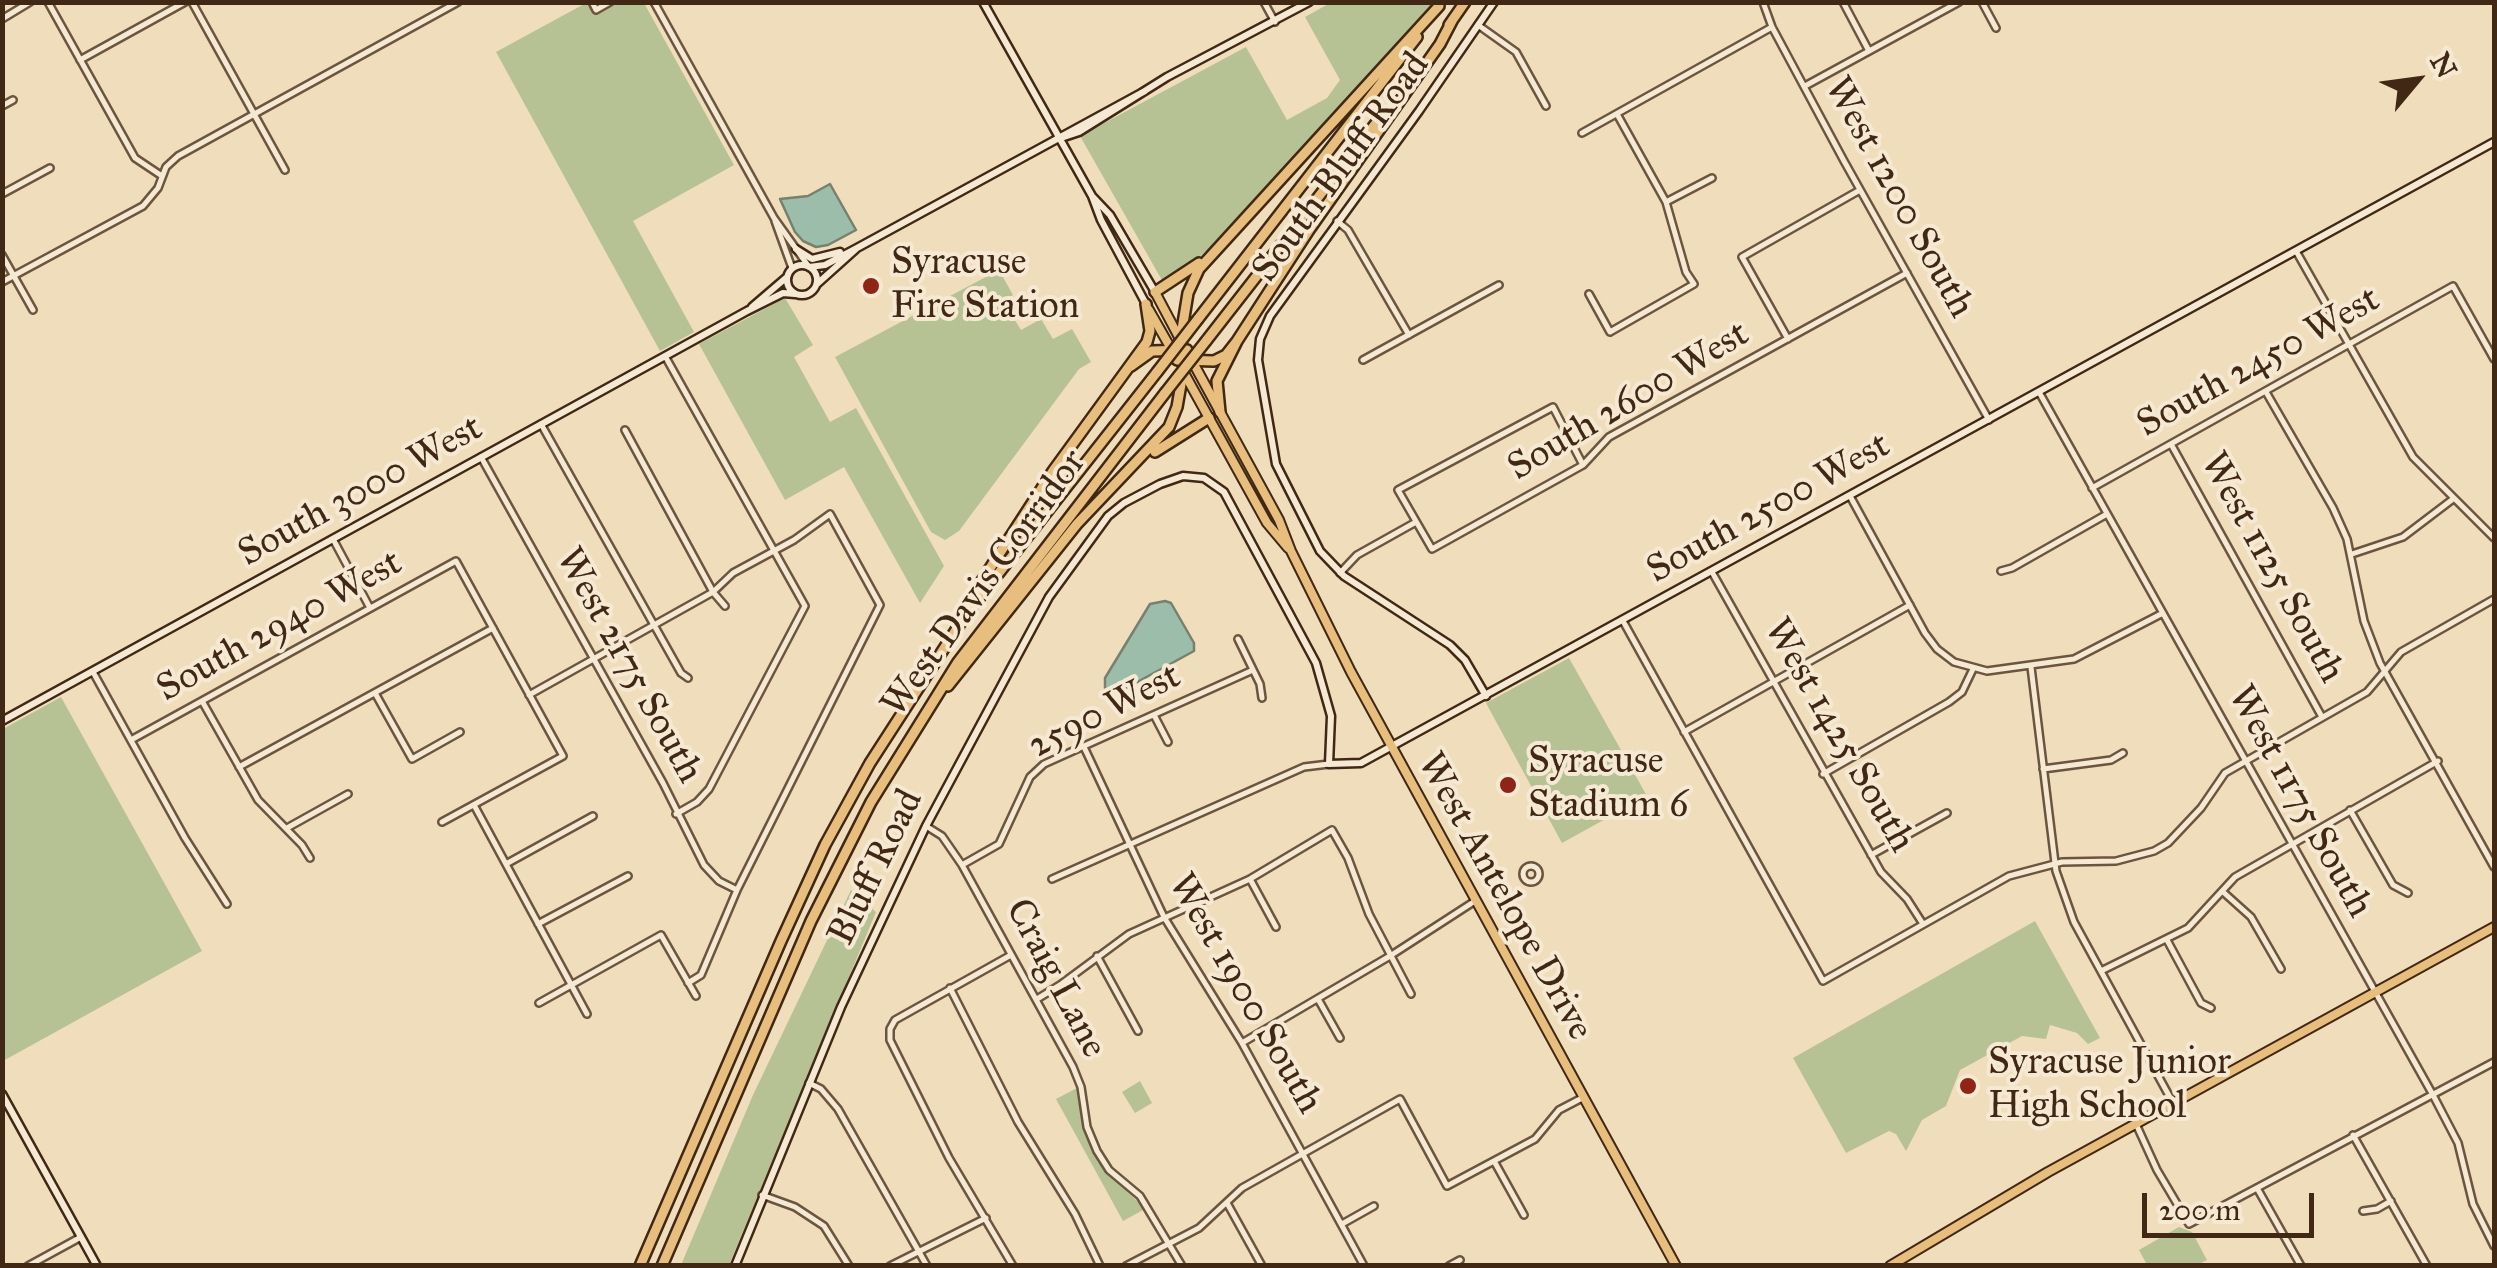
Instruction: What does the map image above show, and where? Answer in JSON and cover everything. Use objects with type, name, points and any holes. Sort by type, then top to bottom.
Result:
[{"type":"highway","name":"West Davis Corridor","points":[[662,1266],[810,921],[854,832],[920,719],[1004,598],[1402,91],[1466,2]]},
{"type":"highway","name":"West Davis Corridor","points":[[640,1266],[812,873],[907,702],[966,616],[1440,4]]},
{"type":"highway","points":[[920,719],[1077,524],[1169,427],[1178,407],[1191,286],[1212,252],[1440,4]]},
{"type":"highway","points":[[1220,412],[1217,382],[1237,341],[1452,21]]},
{"type":"highway","points":[[1154,292],[1212,252]]},
{"type":"highway","points":[[907,702],[919,677],[1034,498],[1149,338],[1146,304]]},
{"type":"highway","points":[[1131,366],[1146,353],[1218,360],[1237,341]]},
{"type":"highway","points":[[1125,475],[1174,438],[1209,418]]},
{"type":"main road","name":"West Antelope Drive","points":[[1154,292],[1209,418],[1267,524],[1291,551]]},
{"type":"main road","name":"West Antelope Drive","points":[[1146,304],[1220,412],[1279,520],[1291,551],[1392,748],[1676,1266]]},
{"type":"main road","points":[[1890,1266],[2174,1102],[2494,928]]},
{"type":"street","points":[[2,20],[30,2]]},
{"type":"street","points":[[48,2],[136,158],[162,176]]},
{"type":"street","points":[[80,60],[188,2],[286,170]]},
{"type":"street","points":[[2,282],[143,206],[158,188],[166,167],[178,156],[458,2]]},
{"type":"street","points":[[592,2],[596,10],[610,2]]},
{"type":"street","points":[[654,2],[774,218],[817,277],[816,286]]},
{"type":"street","name":"West Antelope Drive","points":[[983,2],[1092,196],[1100,220],[1146,304]]},
{"type":"street","points":[[1264,2],[1274,22]]},
{"type":"street","points":[[796,249],[804,256],[819,259],[857,248],[1309,2]]},
{"type":"street","name":"South Bluff Road","points":[[1340,573],[1315,544],[1273,454],[1258,360],[1262,332],[1494,2]]},
{"type":"street","name":"West 1200 South","points":[[1762,2],[1860,190],[1989,420]]},
{"type":"street","points":[[1843,2],[1869,50]]},
{"type":"street","points":[[1805,86],[1959,2]]},
{"type":"street","points":[[1982,2],[1996,28]]},
{"type":"street","points":[[1478,25],[1516,52],[1546,106]]},
{"type":"street","points":[[1582,133],[1772,27]]},
{"type":"street","points":[[2,106],[13,100]]},
{"type":"street","points":[[1589,294],[1610,332],[1694,284],[1686,272],[1666,202],[1617,114]]},
{"type":"street","name":"South 2500 West","points":[[1052,879],[1304,767],[1361,762],[1392,748],[2494,142]]},
{"type":"street","points":[[2,194],[50,168]]},
{"type":"street","points":[[1666,202],[1712,178]]},
{"type":"street","points":[[1788,339],[1742,257],[1860,190]]},
{"type":"street","name":"West Antelope Drive","points":[[1092,196],[1110,215],[1154,292]]},
{"type":"street","points":[[774,218],[792,268]]},
{"type":"street","points":[[1337,222],[1355,242],[1409,335]]},
{"type":"street","points":[[846,252],[825,265],[792,268],[788,286],[795,294],[809,293],[857,248]]},
{"type":"street","points":[[2296,251],[2414,457],[2494,538]]},
{"type":"street","points":[[2,255],[33,310]]},
{"type":"street","name":"South 2600 West","points":[[1416,522],[1432,549],[1583,465],[1609,438],[1908,273]]},
{"type":"street","name":"South 3000 West","points":[[747,310],[787,277]]},
{"type":"street","points":[[1363,360],[1499,286]]},
{"type":"street","name":"South 2450 West","points":[[2092,488],[2453,286],[2494,359]]},
{"type":"street","name":"South 3000 West","points":[[2,722],[747,310],[783,293],[795,294]]},
{"type":"street","points":[[665,356],[805,606],[709,789],[698,802],[676,814]]},
{"type":"street","name":"West 1175 South","points":[[2039,392],[2433,1095],[2458,1143],[2472,1204],[2494,1246]]},
{"type":"street","points":[[2266,392],[2333,508],[2352,554],[2364,621],[2384,671],[2494,866]]},
{"type":"street","points":[[1486,696],[1465,660],[1450,645],[1340,573],[1353,557],[1416,522],[1398,490],[1553,407],[1583,465]]},
{"type":"street","points":[[541,424],[681,674],[688,678]]},
{"type":"street","points":[[625,430],[712,592],[726,606]]},
{"type":"street","name":"West 1125 South","points":[[2171,444],[2323,718]]},
{"type":"street","name":"West 2175 South","points":[[481,457],[663,783],[704,865],[719,881],[737,890]]},
{"type":"street","name":"Bluff Road","points":[[735,1266],[889,900],[1050,597],[1108,516],[1130,500],[1178,477],[1199,477],[1224,492],[1316,663],[1332,716],[1330,764]]},
{"type":"street","points":[[1850,496],[1937,649],[1954,662],[1986,671],[2031,667],[2087,654],[2163,613]]},
{"type":"street","points":[[2352,554],[2403,537],[2454,499]]},
{"type":"street","points":[[529,695],[712,592],[733,573],[830,514],[880,605],[737,890],[702,975],[688,983]]},
{"type":"street","points":[[2001,571],[2108,514]]},
{"type":"street","points":[[333,539],[370,608]]},
{"type":"street","name":"South 2940 West","points":[[131,740],[456,561],[492,628]]},
{"type":"street","name":"West 1425 South","points":[[1712,572],[1881,872],[1907,898],[1923,924]]},
{"type":"street","points":[[1622,621],[1823,981],[2009,876],[2054,863],[2116,861],[2154,851],[2168,843],[2201,808],[2224,773],[2367,692],[2401,652],[2494,599]]},
{"type":"street","points":[[1684,732],[1910,605]]},
{"type":"street","points":[[239,767],[492,628],[563,756],[442,822]]},
{"type":"street","points":[[1238,639],[1254,670],[1262,698]]},
{"type":"street","points":[[2031,667],[2054,863],[2074,922],[2174,1102]]},
{"type":"street","points":[[1824,774],[1950,702],[1962,692],[1973,669]]},
{"type":"street","name":"2590 West","points":[[962,865],[999,844],[1036,770],[1254,670]]},
{"type":"street","points":[[93,672],[227,904]]},
{"type":"street","points":[[375,692],[412,759],[460,732]]},
{"type":"street","points":[[202,701],[258,800],[310,858]]},
{"type":"street","points":[[1154,715],[1168,742]]},
{"type":"street","name":"West 1900 South","points":[[1084,747],[1164,917],[1242,1043],[1364,1266]]},
{"type":"street","points":[[2043,769],[2111,760],[2124,753]]},
{"type":"street","points":[[2102,971],[2167,940],[2202,916],[2236,877],[2438,762]]},
{"type":"street","points":[[287,828],[348,794]]},
{"type":"street","points":[[474,805],[587,1014]]},
{"type":"street","points":[[2350,810],[2393,885],[2408,893]]},
{"type":"street","points":[[1872,855],[1948,813]]},
{"type":"street","points":[[506,864],[593,816]]},
{"type":"street","name":"Craig Lane","points":[[926,826],[942,836],[962,865],[1078,1076],[1096,1152],[1109,1170],[1140,1196],[1182,1266]]},
{"type":"street","points":[[1037,999],[1129,934],[1250,879],[1332,830],[1411,994]]},
{"type":"street","points":[[538,924],[628,876]]},
{"type":"street","points":[[1250,879],[1276,927]]},
{"type":"street","points":[[2222,891],[2251,917],[2281,969]]},
{"type":"street","points":[[1242,1043],[1475,901]]},
{"type":"street","points":[[539,1003],[661,936],[696,996]]},
{"type":"street","points":[[2167,940],[2201,1003],[2212,1008]]},
{"type":"street","points":[[1011,955],[896,1020],[890,1040],[949,1158],[1013,1266]]},
{"type":"street","points":[[1097,956],[1138,1031]]},
{"type":"street","points":[[950,988],[1018,1122],[1075,1214],[1100,1266]]},
{"type":"street","points":[[1318,999],[1340,1038]]},
{"type":"street","points":[[2136,1124],[2189,1224],[2492,1063],[2494,1072]]},
{"type":"street","points":[[809,1083],[822,1088],[838,1109],[927,1266]]},
{"type":"street","points":[[2,1094],[97,1266]]},
{"type":"street","points":[[1126,1266],[1199,1228],[1242,1188],[1400,1099],[1447,1186],[1535,1139],[1558,1110],[1582,1098]]},
{"type":"street","points":[[2354,1135],[2427,1266]]},
{"type":"street","points":[[1494,1161],[1524,1214]]},
{"type":"street","points":[[2256,1188],[2301,1266]]},
{"type":"street","points":[[762,1196],[812,1216],[833,1236],[849,1266]]},
{"type":"street","points":[[2363,1211],[2391,1201]]},
{"type":"street","points":[[1226,1202],[1262,1266]]},
{"type":"street","points":[[1342,1224],[1374,1206]]},
{"type":"street","points":[[890,1266],[986,1218]]},
{"type":"street","points":[[28,1266],[81,1236]]},
{"type":"street","points":[[1449,1266],[1460,1260]]},
{"type":"shaded area","points":[[586,3],[644,3],[734,165],[633,221],[694,332],[660,351],[496,52]]},
{"type":"shaded area","points":[[1330,3],[1433,3],[1228,231],[1187,268],[1163,282],[1080,136],[1246,47],[1287,120],[1327,98],[1340,80],[1305,17]]},
{"type":"shaded area","points":[[830,184],[856,230],[816,247],[795,232],[780,199],[808,196]]},
{"type":"shaded area","points":[[999,270],[1013,295],[1003,301],[1021,330],[1041,319],[1053,339],[1072,329],[1091,362],[1079,369],[959,531],[945,540],[931,532],[835,357]]},
{"type":"shaded area","points":[[785,298],[813,345],[794,357],[830,422],[856,408],[944,566],[920,603],[844,467],[785,500],[699,344]]},
{"type":"shaded area","points":[[1171,603],[1194,643],[1194,651],[1121,691],[1109,693],[1105,678],[1150,604]]},
{"type":"shaded area","points":[[1569,658],[1647,796],[1562,843],[1486,703]]},
{"type":"shaded area","points":[[61,697],[202,951],[3,1061],[3,729]]},
{"type":"shaded area","points":[[851,890],[876,912],[729,1265],[681,1265],[753,1095]]},
{"type":"shaded area","points":[[2035,921],[2100,1038],[2088,1044],[2077,1033],[2050,1025],[2046,1039],[2022,1036],[1960,1070],[1946,1106],[1922,1120],[1906,1151],[1896,1134],[1889,1131],[1846,1153],[1793,1058]]},
{"type":"shaded area","points":[[1140,1081],[1152,1103],[1135,1113],[1122,1092]]},
{"type":"shaded area","points":[[1077,1088],[1083,1124],[1098,1162],[1145,1209],[1123,1221],[1056,1099]]},
{"type":"shaded area","points":[[2179,1227],[2192,1232],[2207,1260],[2197,1265],[2147,1265],[2139,1250]]},
{"type":"place","name":"Syracuse Fire Station","points":[[871,286]]},
{"type":"place","name":"Syracuse Stadium 6","points":[[1508,785]]},
{"type":"place","name":"Syracuse Junior High School","points":[[1968,1086]]}]
